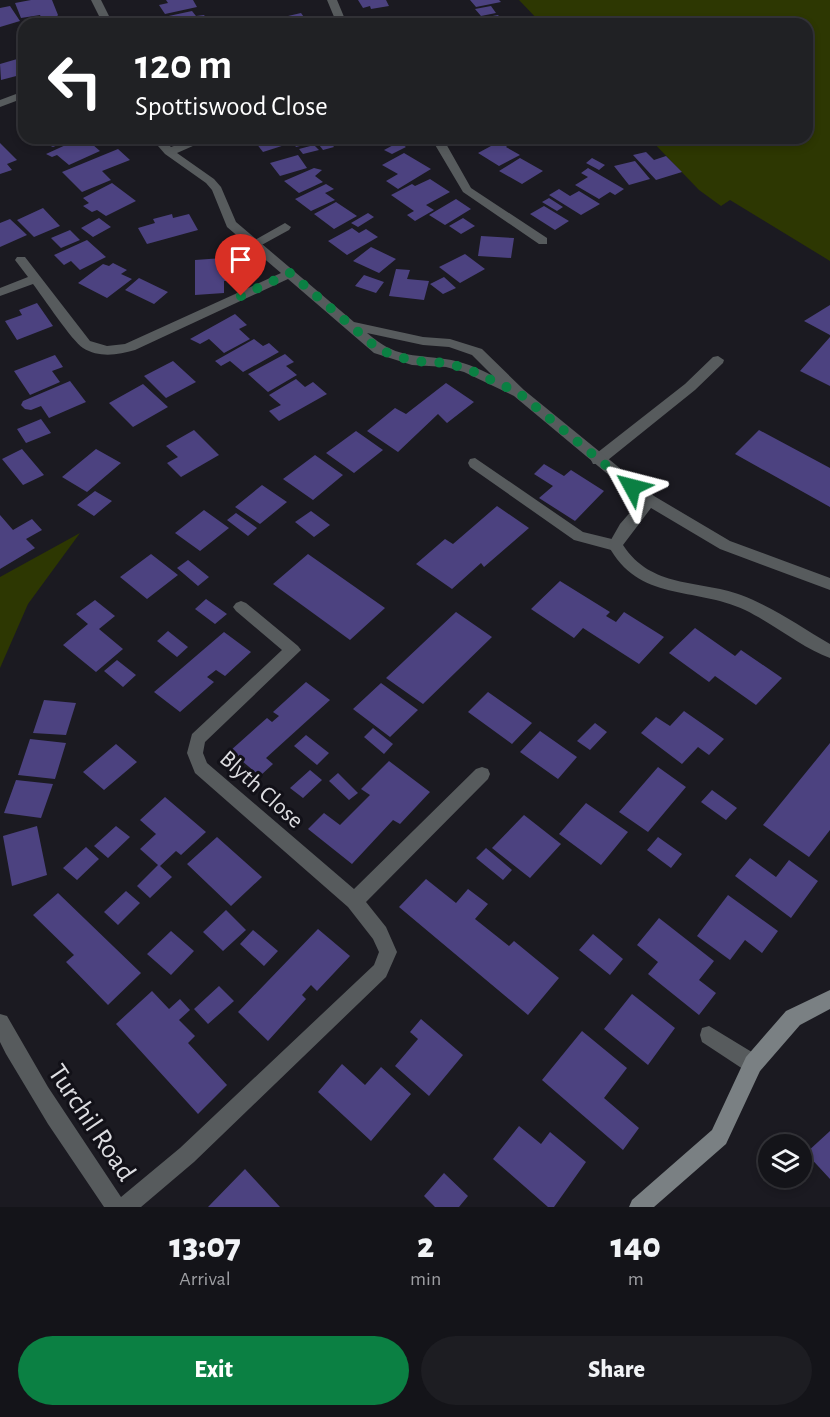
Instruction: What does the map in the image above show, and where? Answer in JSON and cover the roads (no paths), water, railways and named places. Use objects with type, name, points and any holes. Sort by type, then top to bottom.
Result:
[{"type":"street","points":[[96,0],[105,18]]},
{"type":"street","points":[[332,0],[340,18]]},
{"type":"street","points":[[0,104],[18,96]]},
{"type":"street","points":[[162,144],[217,189],[231,224],[379,350],[412,361],[446,363],[468,369],[519,393]]},
{"type":"street","points":[[169,152],[190,144]]},
{"type":"street","points":[[441,144],[446,149],[458,180],[467,190],[543,241]]},
{"type":"street","points":[[254,244],[285,227]]},
{"type":"street","points":[[21,260],[86,344],[99,351],[114,352],[130,347],[290,273]]},
{"type":"street","points":[[0,292],[36,278]]},
{"type":"street","points":[[348,325],[423,341],[450,343],[477,352],[519,393],[649,500],[725,545],[830,584]]},
{"type":"street","points":[[598,460],[690,387],[718,360]]},
{"type":"street","points":[[475,463],[579,536],[615,545],[621,557],[632,568],[652,581],[733,599],[759,610],[830,652]]},
{"type":"street","points":[[615,545],[625,528],[649,500]]},
{"type":"street","name":"Blyth Close","points":[[125,1207],[187,1155],[380,970],[388,952],[380,933],[354,901],[201,768],[195,753],[198,739],[294,650],[241,607]]},
{"type":"street","points":[[354,901],[482,774]]},
{"type":"street","points":[[639,1207],[719,1137],[753,1064],[794,1018],[830,999]]},
{"type":"street","name":"Turchil Road","points":[[0,1023],[23,1068],[116,1207]]},
{"type":"street","points":[[709,1035],[753,1064]]},
{"type":"street","name":"Turchil Road","points":[[0,1046],[23,1068]]}]
